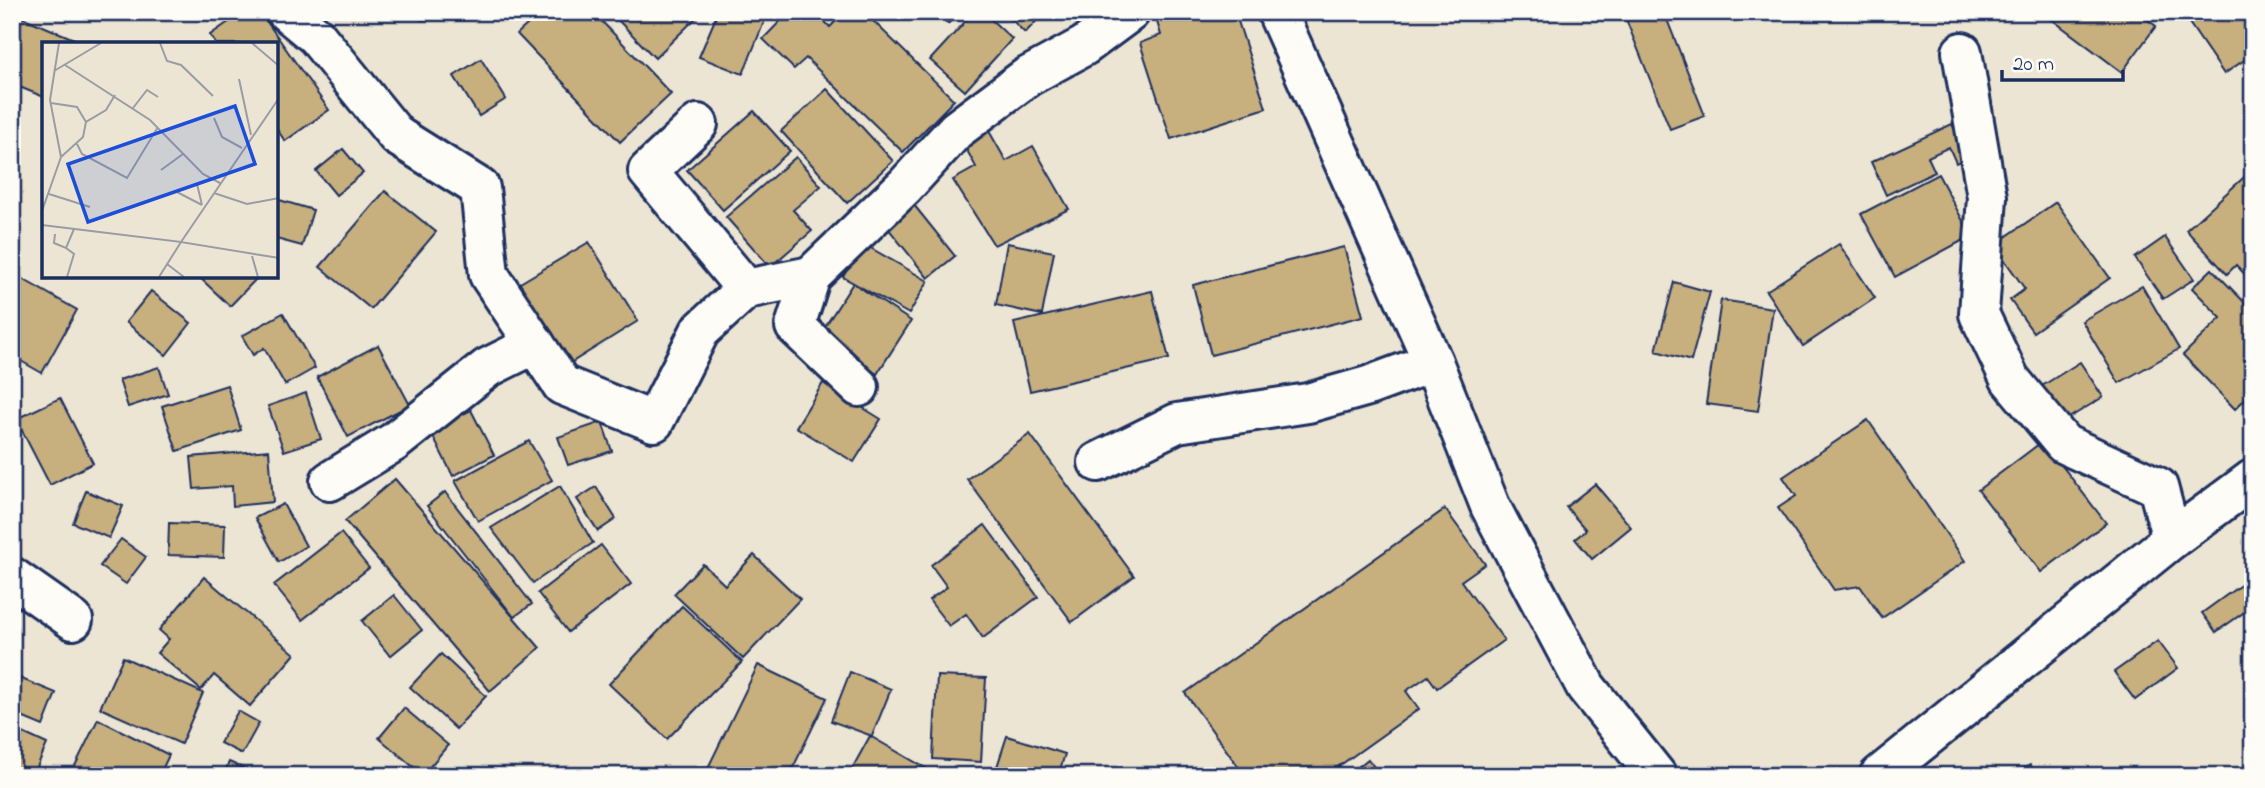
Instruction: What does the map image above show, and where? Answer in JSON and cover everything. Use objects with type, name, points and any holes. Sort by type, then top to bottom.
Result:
[{"type":"street","points":[[287,12],[316,36],[397,136],[480,188],[489,275],[562,385],[654,422],[700,331],[746,289],[811,276]]},
{"type":"street","points":[[859,387],[795,326],[811,276],[905,186],[956,130],[1027,77],[1084,46],[1130,12]]},
{"type":"street","points":[[1277,12],[1433,362],[1490,506],[1586,687],[1657,776]]},
{"type":"street","points":[[1962,52],[1987,197],[1979,314],[2010,379],[2064,444],[2158,487],[2172,539]]},
{"type":"street","points":[[698,124],[648,171],[746,289]]},
{"type":"street","points":[[330,481],[394,442],[487,368],[535,344]]},
{"type":"street","points":[[1098,462],[1177,423],[1308,402],[1368,386],[1433,362]]},
{"type":"street","points":[[1880,776],[2172,539],[2253,479]]},
{"type":"street","points":[[12,577],[73,620]]},
{"type":"building","points":[[243,12],[260,12],[329,110],[285,141],[278,131],[278,42],[215,42],[210,35]]},
{"type":"building","points":[[398,12],[426,12],[424,20]]},
{"type":"building","points":[[541,12],[593,12],[671,94],[620,142],[517,34]]},
{"type":"building","points":[[610,12],[702,12],[655,58]]},
{"type":"building","points":[[718,12],[768,12],[743,74],[699,57]]},
{"type":"building","points":[[789,12],[815,12],[830,27],[845,12],[864,12],[954,100],[903,152],[806,58],[794,69],[763,39]]},
{"type":"building","points":[[935,12],[958,12],[948,24]]},
{"type":"building","points":[[974,12],[983,12],[1012,39],[965,91],[930,60]]},
{"type":"building","points":[[1004,12],[1045,12],[1025,33]]},
{"type":"building","points":[[1154,12],[1235,12],[1266,108],[1171,139],[1140,43],[1161,35]]},
{"type":"building","points":[[1623,12],[1664,12],[1705,116],[1670,129]]},
{"type":"building","points":[[2042,12],[2137,12],[2156,26],[2122,72]]},
{"type":"building","points":[[2192,12],[2253,12],[2253,54],[2224,74],[2185,17]]},
{"type":"building","points":[[12,13],[81,42],[42,42],[42,96],[12,84]]},
{"type":"building","points":[[481,59],[506,99],[479,116],[454,76]]},
{"type":"building","points":[[827,89],[893,161],[847,203],[781,131]]},
{"type":"building","points":[[754,111],[790,151],[723,210],[687,170]]},
{"type":"building","points":[[1952,124],[1968,157],[1956,163],[1949,147],[1928,157],[1935,172],[1886,195],[1871,162]]},
{"type":"building","points":[[989,131],[1006,161],[1033,146],[1069,209],[994,245],[953,180],[976,167],[964,145]]},
{"type":"building","points":[[343,149],[363,173],[336,195],[316,171]]},
{"type":"building","points":[[796,157],[821,186],[793,210],[812,231],[770,267],[726,217]]},
{"type":"building","points":[[2253,169],[2253,283],[2236,265],[2227,274],[2186,230]]},
{"type":"building","points":[[1938,174],[1971,236],[1895,277],[1861,214]]},
{"type":"building","points":[[385,191],[436,232],[371,309],[320,267]]},
{"type":"building","points":[[278,200],[313,210],[302,246],[278,240]]},
{"type":"building","points":[[2056,202],[2110,278],[2033,332],[2010,300],[2025,289],[1994,245]]},
{"type":"building","points":[[914,205],[955,256],[928,278],[887,227]]},
{"type":"building","points":[[2165,237],[2194,279],[2163,299],[2135,258]]},
{"type":"building","points":[[589,242],[638,321],[564,367],[515,286]]},
{"type":"building","points":[[862,243],[928,281],[909,314],[843,277]]},
{"type":"building","points":[[1007,243],[1054,252],[1042,315],[996,305]]},
{"type":"building","points":[[1839,244],[1875,298],[1803,346],[1766,291]]},
{"type":"building","points":[[1344,247],[1363,316],[1211,355],[1193,285]]},
{"type":"building","points":[[2212,269],[2253,311],[2253,391],[2235,409],[2183,355],[2221,318],[2192,288]]},
{"type":"building","points":[[19,277],[77,310],[42,373],[12,356],[12,290]]},
{"type":"building","points":[[200,278],[257,278],[230,306]]},
{"type":"building","points":[[1674,282],[1710,292],[1691,361],[1656,351]]},
{"type":"building","points":[[853,283],[911,321],[877,374],[819,336]]},
{"type":"building","points":[[2142,286],[2179,349],[2119,383],[2082,321]]},
{"type":"building","points":[[151,291],[191,323],[166,355],[126,322]]},
{"type":"building","points":[[1152,291],[1169,359],[1030,391],[1014,323]]},
{"type":"building","points":[[1721,300],[1773,308],[1758,411],[1706,404]]},
{"type":"building","points":[[283,313],[315,368],[285,385],[264,348],[253,355],[242,336]]},
{"type":"building","points":[[378,345],[410,405],[348,437],[317,377]]},
{"type":"building","points":[[2080,362],[2103,397],[2064,421],[2042,386]]},
{"type":"building","points":[[159,367],[168,394],[128,407],[119,380]]},
{"type":"building","points":[[823,383],[881,419],[854,462],[796,427]]},
{"type":"building","points":[[227,385],[241,430],[177,451],[162,406]]},
{"type":"building","points":[[306,393],[321,439],[284,451],[268,406]]},
{"type":"building","points":[[60,398],[93,463],[50,485],[16,419]]},
{"type":"building","points":[[471,410],[494,455],[453,476],[430,431]]},
{"type":"building","points":[[1868,420],[1965,561],[1882,618],[1860,586],[1834,590],[1778,508],[1796,496],[1783,477]]},
{"type":"building","points":[[602,422],[612,451],[568,465],[558,437]]},
{"type":"building","points":[[1030,434],[1134,576],[1072,622],[967,479]]},
{"type":"building","points":[[529,441],[552,480],[478,521],[455,481]]},
{"type":"building","points":[[2043,441],[2106,523],[2041,572],[1978,490]]},
{"type":"building","points":[[269,450],[273,502],[233,506],[232,486],[194,489],[191,457]]},
{"type":"building","points":[[395,479],[540,648],[490,691],[345,521]]},
{"type":"building","points":[[1595,484],[1631,527],[1592,559],[1575,539],[1586,530],[1566,507]]},
{"type":"building","points":[[560,486],[593,543],[533,583],[491,528]]},
{"type":"building","points":[[596,487],[616,519],[598,531],[577,499]]},
{"type":"building","points":[[86,491],[123,506],[109,538],[73,523]]},
{"type":"building","points":[[445,492],[532,604],[514,617],[427,506]]},
{"type":"building","points":[[283,504],[306,546],[279,562],[255,518]]},
{"type":"building","points":[[1445,509],[1485,564],[1461,581],[1504,640],[1437,688],[1428,676],[1406,691],[1419,709],[1325,776],[1245,776],[1185,693]]},
{"type":"building","points":[[169,523],[225,525],[224,557],[168,555]]},
{"type":"building","points":[[985,525],[1038,597],[983,638],[966,614],[949,626],[929,600],[947,587],[931,565]]},
{"type":"building","points":[[341,533],[369,568],[302,620],[274,585]]},
{"type":"building","points":[[121,539],[146,557],[126,584],[100,566]]},
{"type":"building","points":[[601,545],[631,584],[568,632],[538,593]]},
{"type":"building","points":[[754,555],[800,599],[743,659],[674,594],[703,564],[725,585]]},
{"type":"building","points":[[2253,576],[2253,606],[2216,632],[2202,613]]},
{"type":"building","points":[[204,577],[295,654],[250,706],[214,675],[201,690],[157,653],[169,639],[159,630]]},
{"type":"building","points":[[394,595],[422,630],[390,656],[362,621]]},
{"type":"building","points":[[682,606],[742,662],[667,739],[609,684]]},
{"type":"building","points":[[2158,641],[2178,668],[2135,700],[2114,672]]},
{"type":"building","points":[[441,654],[486,696],[456,729],[410,687]]},
{"type":"building","points":[[123,657],[203,693],[181,744],[100,708]]},
{"type":"building","points":[[758,665],[827,698],[789,776],[704,776]]},
{"type":"building","points":[[850,672],[891,689],[872,736],[831,721]]},
{"type":"building","points":[[12,675],[56,693],[43,726],[12,713]]},
{"type":"building","points":[[937,676],[986,678],[981,762],[933,759]]},
{"type":"building","points":[[404,708],[448,745],[423,775],[379,738]]},
{"type":"building","points":[[238,711],[259,723],[242,754],[220,743]]},
{"type":"building","points":[[98,719],[169,755],[159,776],[70,776]]},
{"type":"building","points":[[12,728],[47,744],[33,776],[12,776]]},
{"type":"building","points":[[870,736],[934,773],[933,776],[848,776]]},
{"type":"building","points":[[1007,736],[1065,754],[1058,776],[994,776]]},
{"type":"building","points":[[1368,759],[1381,776],[1347,776]]},
{"type":"building","points":[[229,762],[261,776],[223,776]]},
{"type":"building","points":[[2030,765],[2036,776],[2010,776]]}]
